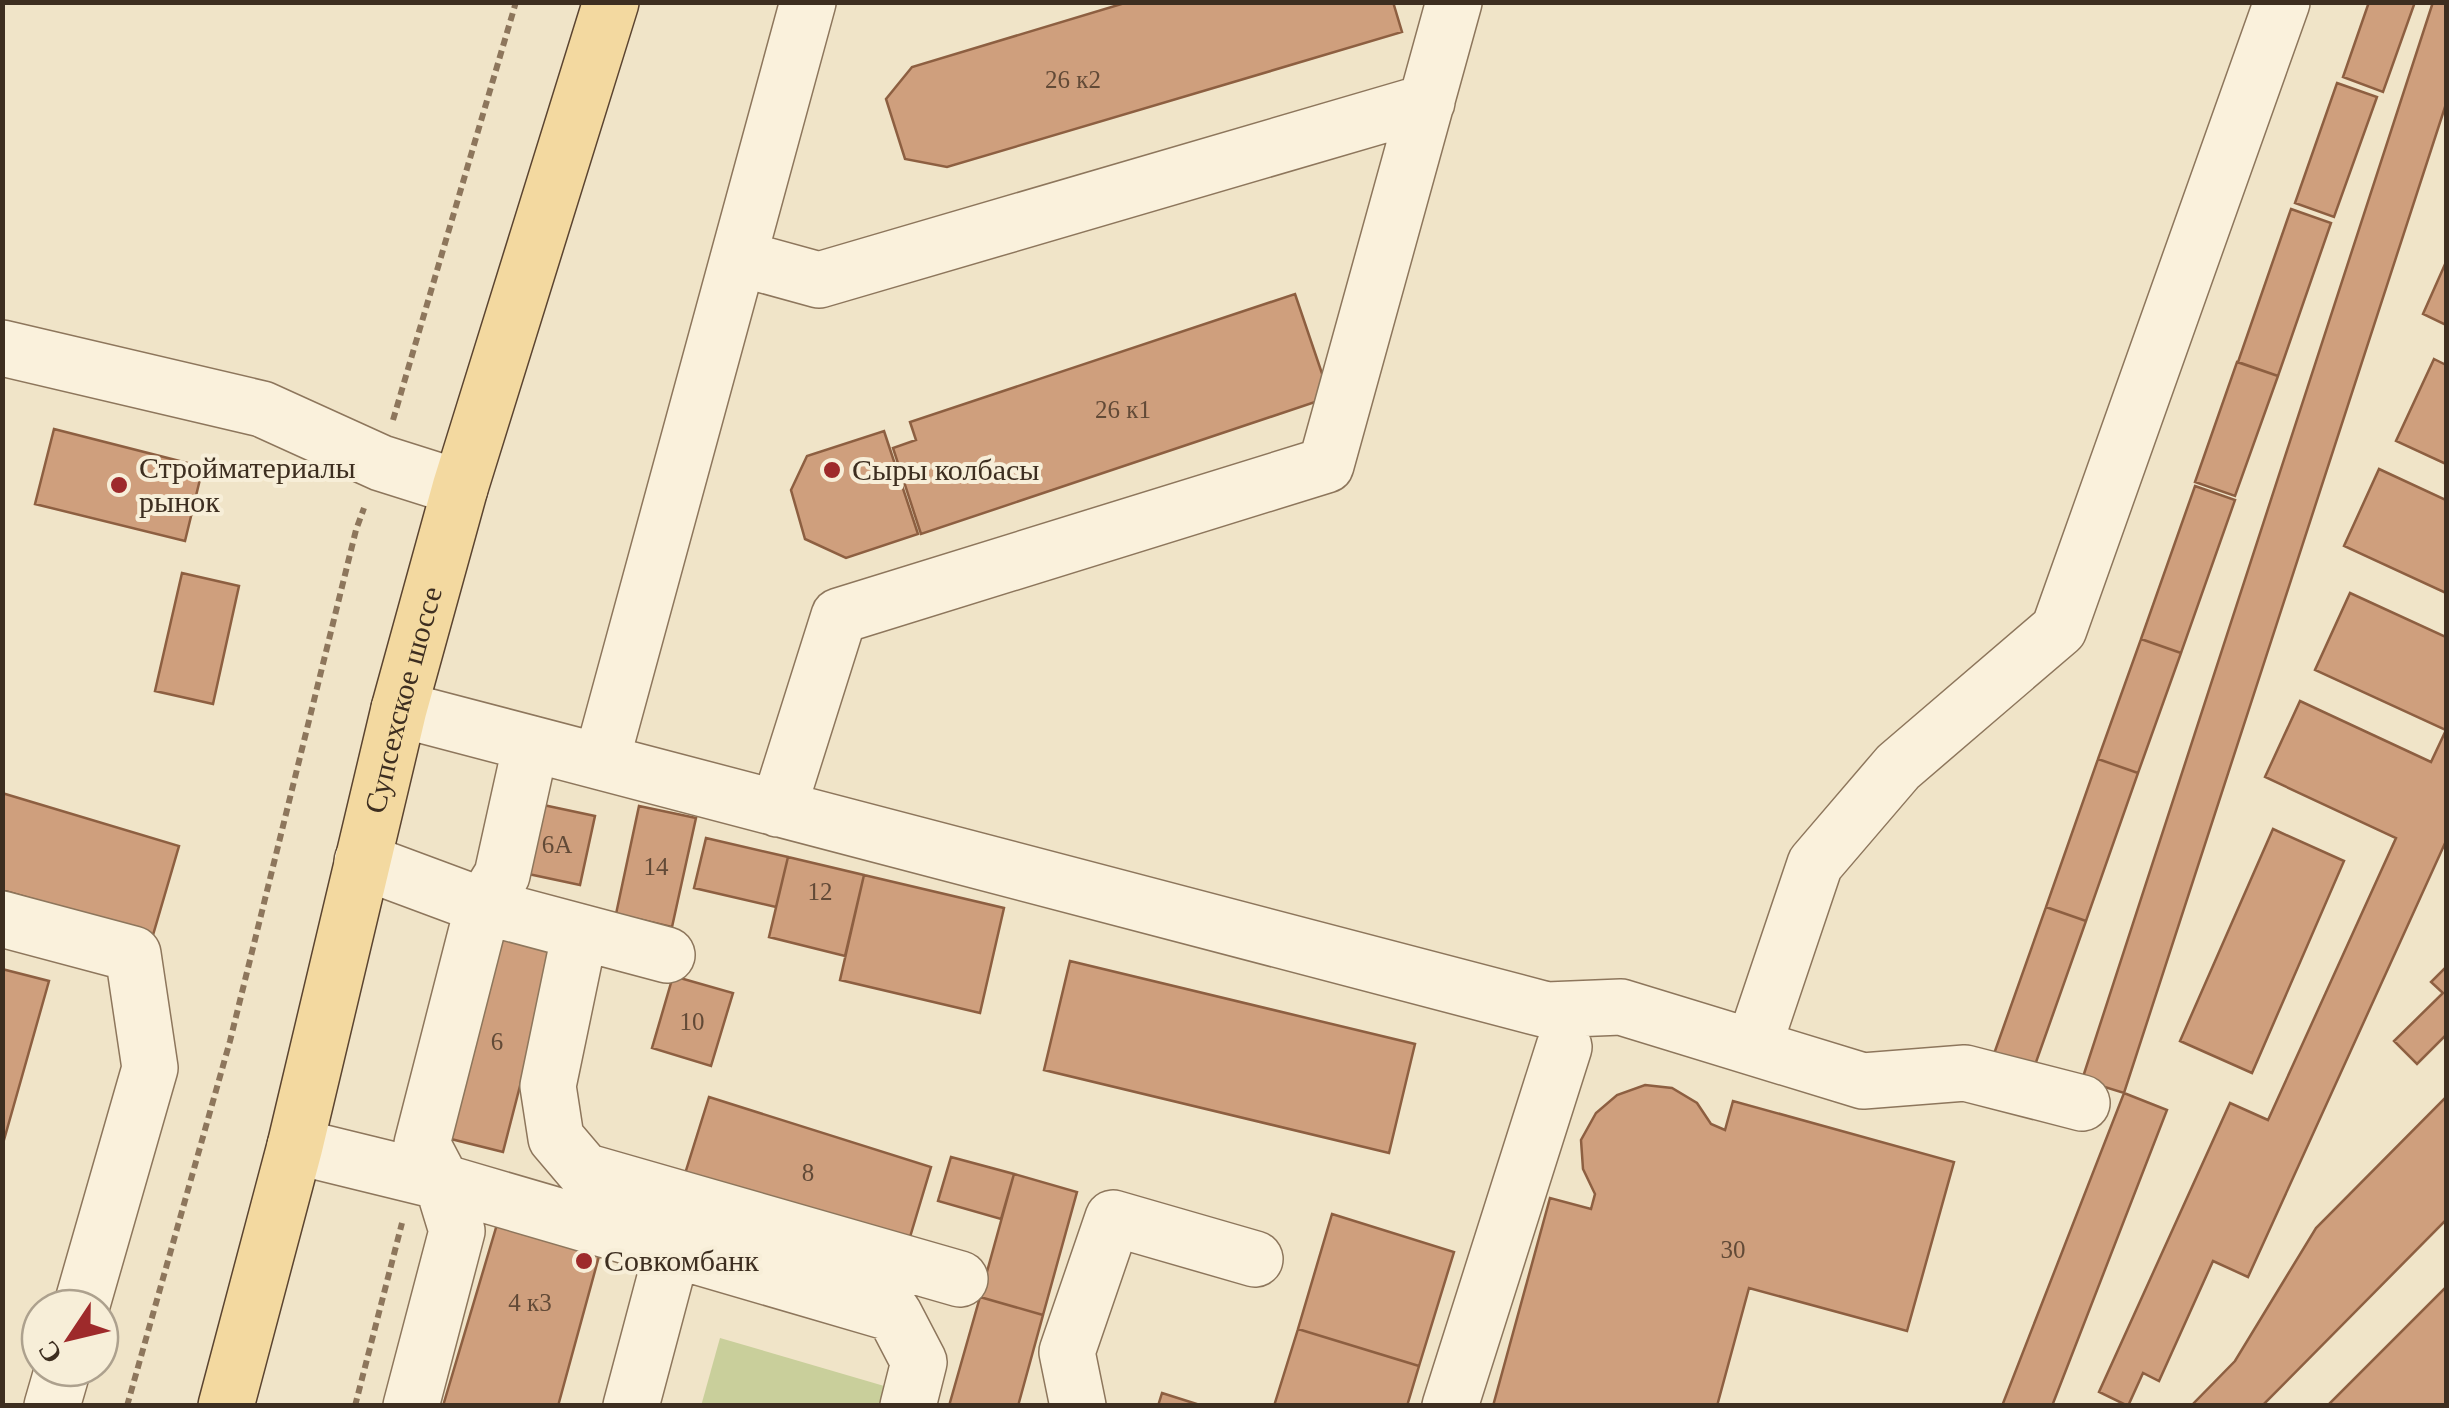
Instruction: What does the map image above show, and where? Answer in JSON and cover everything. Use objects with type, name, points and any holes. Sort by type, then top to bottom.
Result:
[{"type":"main road","name":"Супсехское шоссе","points":[[226,1406],[295,1146],[399,709],[460,488],[611,2]]},
{"type":"lane","points":[[601,762],[808,2]]},
{"type":"lane","points":[[778,808],[839,616],[1326,466],[1454,2]]},
{"type":"lane","points":[[1761,1024],[1815,864],[1898,766],[2058,629],[2282,2]]},
{"type":"lane","points":[[740,258],[819,280],[1427,102]]},
{"type":"lane","points":[[2,348],[262,409],[380,464],[460,488]]},
{"type":"lane","points":[[399,709],[1547,1010],[1621,1007],[1862,1081],[1965,1073],[2082,1103]]},
{"type":"lane","points":[[411,1406],[457,1231],[428,1179],[422,1144],[482,906],[502,875],[532,744]]},
{"type":"lane","points":[[362,861],[482,906],[668,955]]},
{"type":"lane","points":[[2,918],[133,954],[150,1068],[87,1288]]},
{"type":"lane","points":[[580,932],[548,1086],[556,1138],[584,1171],[960,1279]]},
{"type":"lane","points":[[1450,1406],[1564,1048]]},
{"type":"lane","points":[[295,1146],[428,1179],[894,1314],[919,1362],[908,1406]]},
{"type":"lane","points":[[1078,1406],[1067,1352],[1113,1218],[1254,1259]]},
{"type":"lane","points":[[632,1406],[673,1248]]},
{"type":"path","points":[[127,1406],[230,1041],[356,530],[380,464],[516,2]]},
{"type":"path","points":[[355,1406],[428,1179]]},
{"type":"green space","points":[[720,1338],[891,1388],[885,1405],[701,1406]]},
{"type":"building","points":[[1128,2],[1393,2],[1402,32],[947,167],[905,159],[886,99],[912,67]]},
{"type":"building","points":[[2369,2],[2415,2],[2383,92],[2343,77]]},
{"type":"building","points":[[2433,2],[2446,2],[2446,104],[2124,1093],[2082,1080]]},
{"type":"building","points":[[2337,83],[2377,97],[2334,217],[2295,203]]},
{"type":"building","points":[[2291,209],[2331,223],[2278,376],[2238,362]]},
{"type":"building","points":[[2446,262],[2446,325],[2423,314]]},
{"type":"building","points":[[1295,294],[1330,397],[921,534],[893,448],[916,440],[910,422]]},
{"type":"building","points":[[2434,359],[2446,365],[2446,464],[2396,441]]},
{"type":"building","points":[[2237,362],[2278,376],[2235,496],[2195,482]]},
{"type":"building","name":"Стройматериалы рынок","points":[[54,429],[203,467],[185,541],[35,504]]},
{"type":"building","points":[[884,431],[918,534],[846,558],[805,539],[791,490],[807,456]]},
{"type":"building","points":[[2379,469],[2446,500],[2446,593],[2344,546]]},
{"type":"building","points":[[2195,486],[2235,500],[2181,653],[2141,639]]},
{"type":"building","points":[[182,573],[239,586],[213,704],[155,691]]},
{"type":"building","points":[[2350,593],[2446,637],[2446,730],[2315,670]]},
{"type":"building","points":[[2141,639],[2181,653],[2138,773],[2098,759]]},
{"type":"building","points":[[2300,701],[2431,762],[2446,730],[2446,841],[2248,1277],[2213,1261],[2159,1381],[2143,1373],[2128,1406],[2099,1392],[2230,1103],[2268,1120],[2396,838],[2265,777]]},
{"type":"building","points":[[2098,759],[2138,773],[2086,921],[2046,907]]},
{"type":"building","points":[[2,793],[179,846],[153,935],[2,890]]},
{"type":"building","points":[[534,803],[595,816],[580,885],[519,872]]},
{"type":"building","points":[[639,806],[696,818],[672,927],[616,914]]},
{"type":"building","points":[[2273,829],[2344,861],[2252,1073],[2180,1041]]},
{"type":"building","points":[[706,838],[788,857],[776,907],[694,888]]},
{"type":"building","points":[[788,857],[864,875],[845,956],[769,937]]},
{"type":"building","points":[[864,875],[1004,908],[980,1013],[840,980]]},
{"type":"building","points":[[2046,907],[2086,921],[2029,1082],[1989,1068]]},
{"type":"building","points":[[491,929],[556,946],[503,1152],[439,1136]]},
{"type":"building","points":[[1070,961],[1415,1044],[1389,1153],[1044,1070]]},
{"type":"building","points":[[2446,967],[2446,1035],[2417,1064],[2394,1041],[2443,993],[2431,982]]},
{"type":"building","points":[[2,969],[49,981],[2,1147]]},
{"type":"building","points":[[673,976],[733,993],[711,1066],[652,1048]]},
{"type":"building","points":[[1645,1085],[1672,1088],[1697,1103],[1711,1124],[1725,1130],[1733,1101],[1954,1162],[1907,1331],[1749,1288],[1717,1406],[1493,1406],[1550,1198],[1591,1209],[1595,1194],[1583,1169],[1581,1140],[1596,1113],[1617,1095]]},
{"type":"building","points":[[2124,1093],[2167,1110],[2052,1406],[2002,1406]]},
{"type":"building","points":[[709,1097],[931,1167],[907,1247],[684,1177]]},
{"type":"building","points":[[2446,1097],[2446,1220],[2262,1406],[2191,1406],[2235,1361],[2316,1228]]},
{"type":"building","points":[[951,1157],[1014,1174],[1001,1219],[938,1201]]},
{"type":"building","points":[[1014,1174],[1077,1192],[1043,1315],[980,1297]]},
{"type":"building","points":[[1332,1214],[1454,1252],[1419,1366],[1298,1329]]},
{"type":"building","points":[[498,1221],[601,1249],[558,1406],[443,1406]]},
{"type":"building","points":[[2446,1287],[2446,1406],[2327,1406]]},
{"type":"building","points":[[980,1297],[1043,1315],[1018,1406],[949,1406]]},
{"type":"building","points":[[1298,1329],[1419,1366],[1407,1406],[1274,1406]]},
{"type":"building","points":[[1162,1393],[1203,1406],[1158,1406]]},
{"type":"place","name":"Сыры колбасы","points":[[832,470]]},
{"type":"place","name":"Стройматериалы рынок","points":[[119,485]]},
{"type":"place","name":"Совкомбанк","points":[[584,1261]]}]
